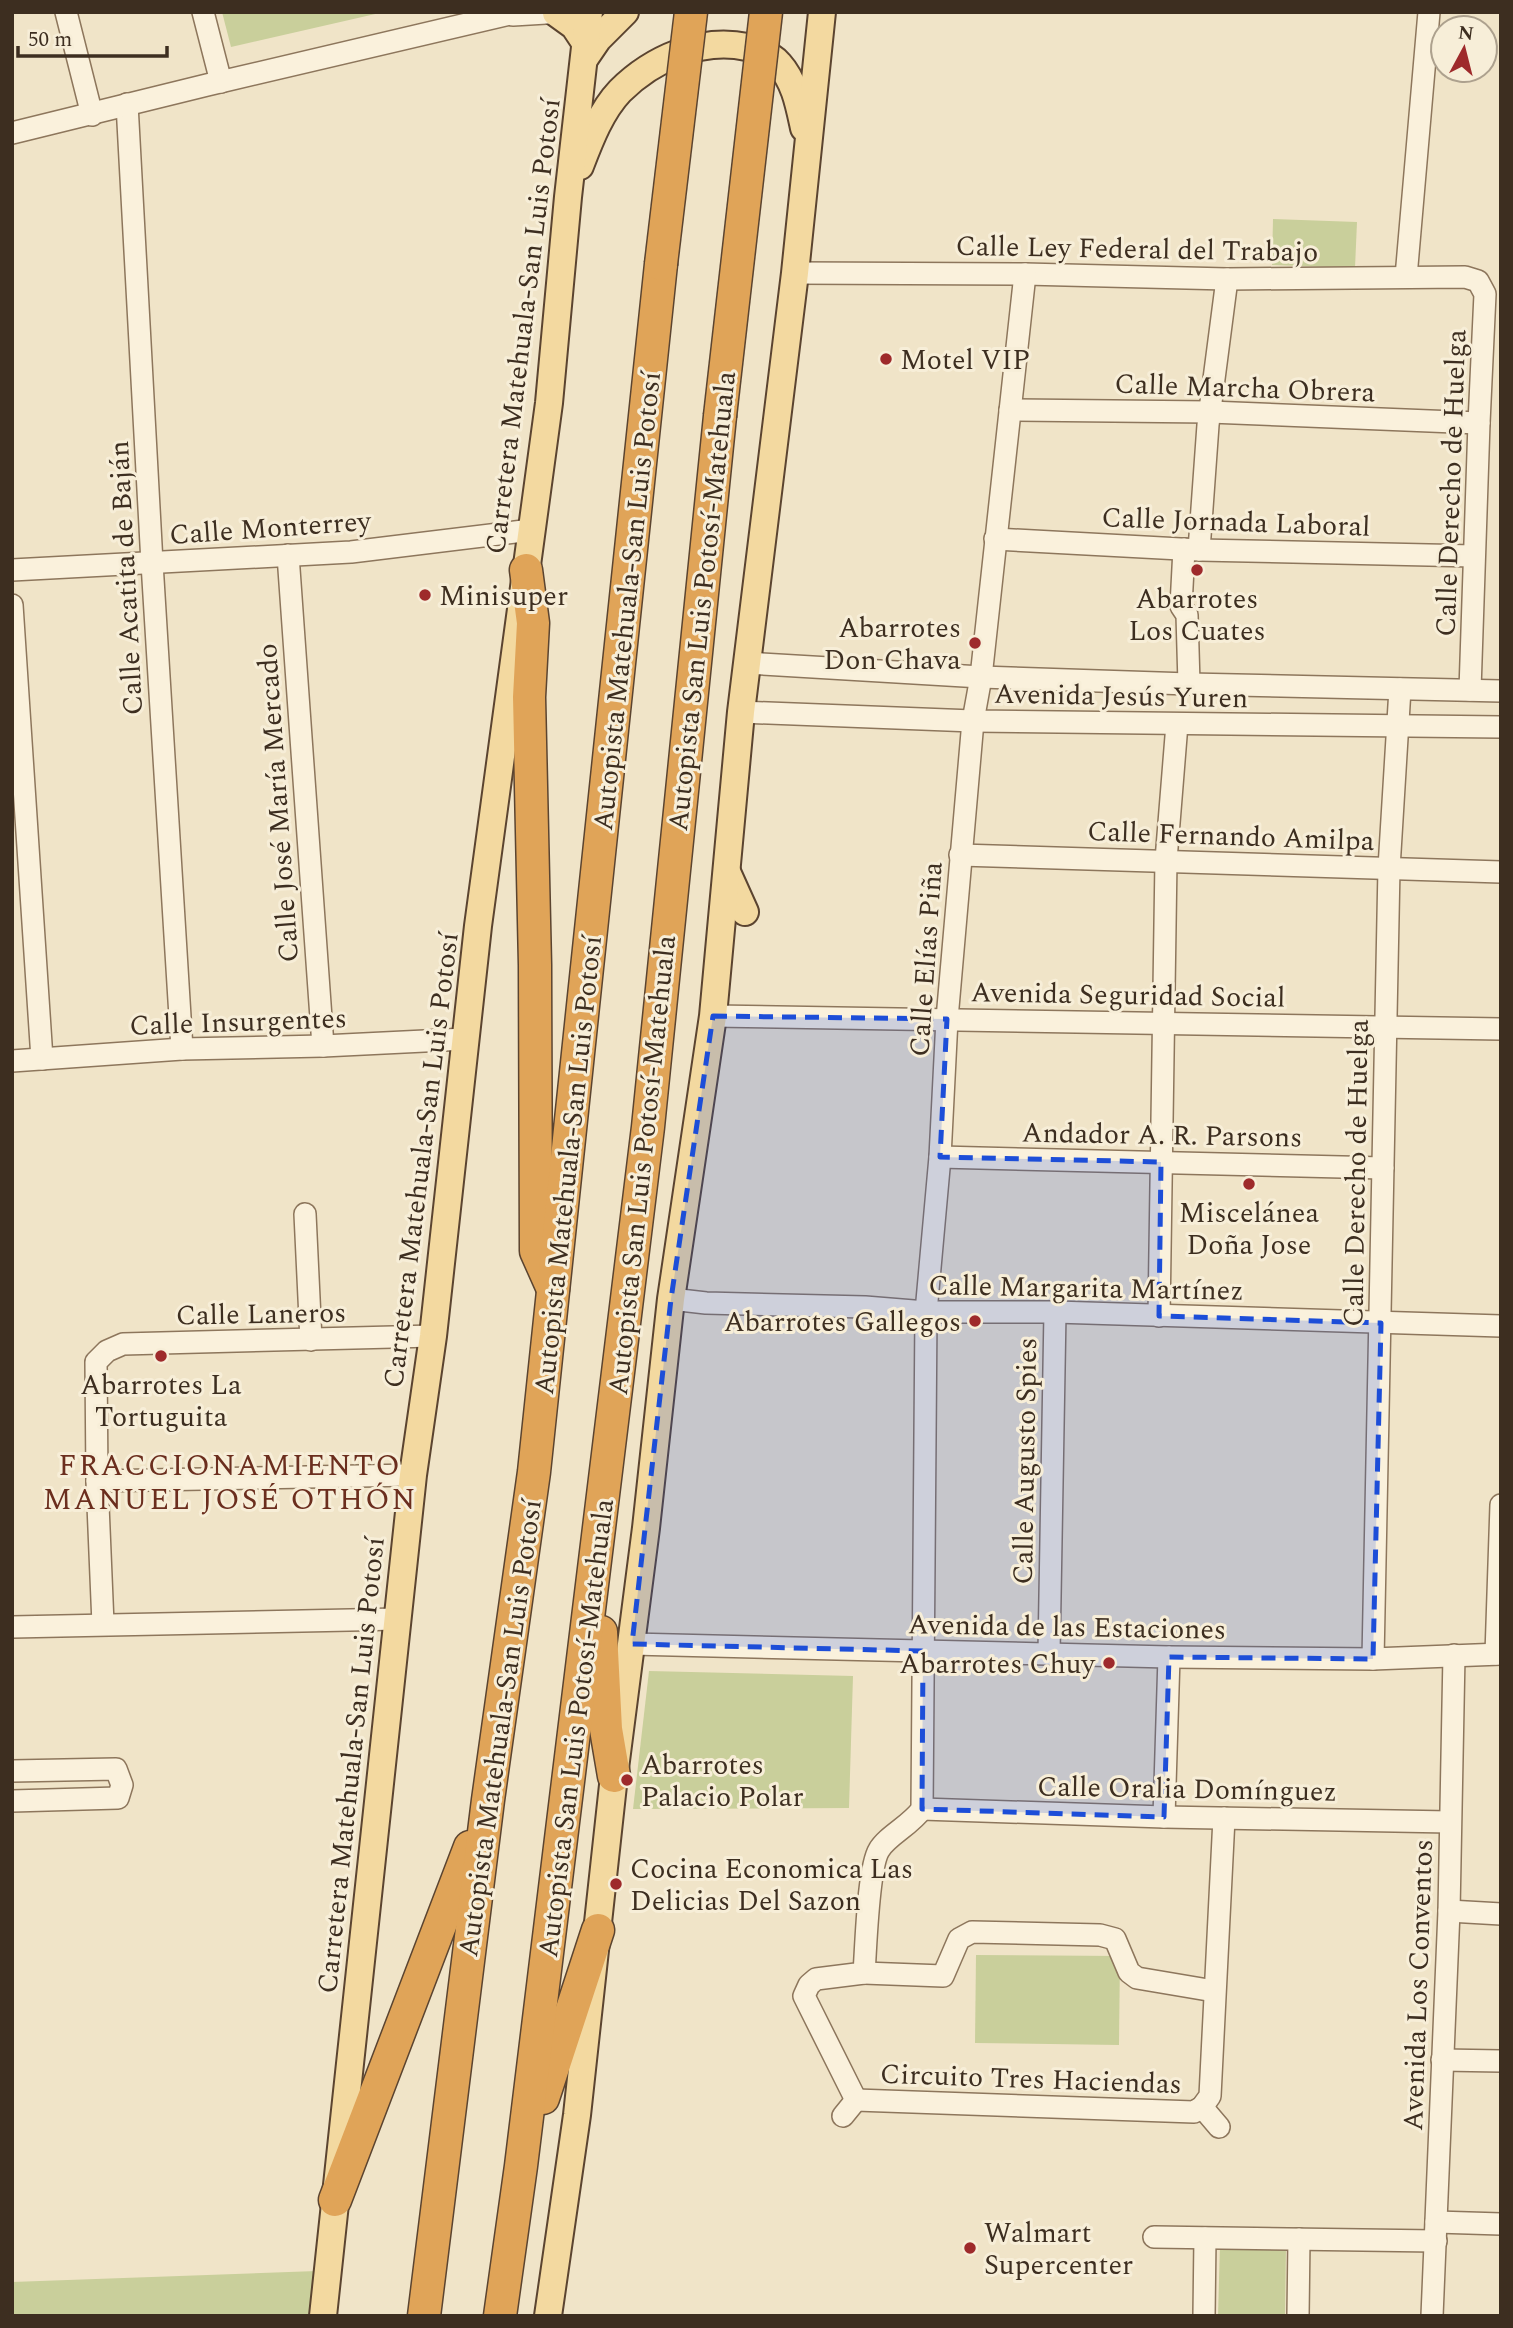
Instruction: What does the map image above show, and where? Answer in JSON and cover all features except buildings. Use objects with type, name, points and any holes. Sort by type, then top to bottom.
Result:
[{"type":"highway","name":"Autopista Matehuala-San Luis Potosí","points":[[424,2316],[488,1800],[534,1472],[661,264],[691,12]]},
{"type":"highway","name":"Autopista San Luis Potosí-Matehuala","points":[[500,2316],[521,2166],[648,1127],[720,416],[766,12]]},
{"type":"highway","points":[[526,570],[533,623],[529,697],[535,965],[536,1251],[554,1291]]},
{"type":"highway","points":[[597,1546],[606,1729],[614,1776]]},
{"type":"highway","points":[[335,2200],[488,1800]]},
{"type":"highway","points":[[521,2166],[598,1930]]},
{"type":"main road","name":"Carretera Matehuala-San Luis Potosí","points":[[323,2316],[414,1475],[433,1336],[465,1039],[549,403],[568,197],[590,12]]},
{"type":"main road","points":[[559,13],[575,26],[586,51],[625,12]]},
{"type":"main road","points":[[548,2316],[569,2181],[671,1299],[713,1016],[741,712],[795,273],[822,12]]},
{"type":"main road","points":[[568,197],[603,115],[620,92],[660,62],[685,50],[706,45],[733,44],[758,50],[778,62],[794,85],[809,146]]},
{"type":"main road","points":[[726,870],[745,912]]},
{"type":"street","points":[[66,12],[92,115]]},
{"type":"street","points":[[203,12],[221,82]]},
{"type":"street","points":[[1406,277],[1429,12]]},
{"type":"street","points":[[12,133],[516,13],[559,13]]},
{"type":"street","name":"Calle Acatita de Baján","points":[[127,104],[182,1049]]},
{"type":"street","name":"Calle Ley Federal del Trabajo","points":[[795,273],[1026,274],[1227,279],[1465,277],[1478,281]]},
{"type":"street","name":"Calle Elías Piña","points":[[923,1651],[926,1312],[940,1157],[947,1019],[973,721],[981,677],[1026,274]]},
{"type":"street","points":[[1189,684],[1188,615],[1181,606],[1227,279]]},
{"type":"street","name":"Calle Derecho de Huelga","points":[[1470,690],[1485,294],[1478,281]]},
{"type":"street","name":"Calle Marcha Obrera","points":[[1010,410],[1210,412],[1479,423]]},
{"type":"street","name":"Calle Monterrey","points":[[12,570],[351,552],[531,530]]},
{"type":"street","name":"Calle Jornada Laboral","points":[[995,539],[1191,549],[1474,556]]},
{"type":"street","name":"Calle José María Mercado","points":[[288,555],[323,1046]]},
{"type":"street","points":[[12,605],[42,1059]]},
{"type":"street","name":"Avenida Jesús Yuren","points":[[747,663],[981,677],[1501,691]]},
{"type":"street","name":"Calle Derecho de Huelga","points":[[1373,1659],[1389,868],[1400,688]]},
{"type":"street","name":"Avenida Jesús Yuren","points":[[741,712],[973,721],[1501,727]]},
{"type":"street","points":[[1159,1316],[1166,860],[1177,724]]},
{"type":"street","name":"Calle Fernando Amilpa","points":[[960,855],[1501,872]]},
{"type":"street","name":"Avenida Seguridad Social","points":[[713,1016],[1386,1025],[1501,1029]]},
{"type":"street","name":"Calle Insurgentes","points":[[12,1061],[182,1049],[465,1039]]},
{"type":"street","name":"Andador A. R. Parsons","points":[[940,1157],[1383,1168]]},
{"type":"street","points":[[305,1214],[312,1340]]},
{"type":"street","name":"Calle Margarita Martínez","points":[[671,1299],[706,1303],[865,1307],[926,1312],[1055,1312],[1501,1326]]},
{"type":"street","name":"Calle Augusto Spies","points":[[1049,1653],[1055,1312]]},
{"type":"street","name":"Calle Laneros","points":[[97,1481],[96,1362],[107,1351],[123,1344],[433,1336]]},
{"type":"street","points":[[103,1624],[97,1481],[414,1475]]},
{"type":"street","points":[[1498,1654],[1501,1504]]},
{"type":"street","points":[[12,1627],[398,1619]]},
{"type":"street","name":"Avenida de las Estaciones","points":[[632,1644],[1169,1657],[1373,1659],[1498,1654]]},
{"type":"street","points":[[923,1651],[922,1809],[916,1818],[879,1848],[873,1867],[864,1973],[943,1976],[959,1939],[972,1932],[1100,1935],[1115,1939],[1129,1972],[1137,1978],[1214,1991]]},
{"type":"street","name":"Avenida Los Conventos","points":[[1432,2316],[1449,1912],[1454,1655]]},
{"type":"street","points":[[1164,1817],[1169,1657]]},
{"type":"street","points":[[12,1772],[116,1769],[122,1785],[118,1798],[12,1801]]},
{"type":"street","name":"Calle Oralia Domínguez","points":[[922,1809],[1450,1822]]},
{"type":"street","name":"Circuito Tres Haciendas","points":[[864,1973],[817,1979],[809,1985],[804,1996],[849,2108],[1194,2112],[1202,2107],[1210,2096],[1224,1818]]},
{"type":"street","points":[[1449,1912],[1501,1914]]},
{"type":"street","points":[[1443,2060],[1501,2061]]},
{"type":"street","name":"Circuito Tres Haciendas","points":[[1202,2107],[1219,2127]]},
{"type":"street","points":[[1154,2237],[1299,2239],[1436,2232],[1501,2224]]},
{"type":"street","points":[[1204,2316],[1205,2238]]},
{"type":"street","points":[[1298,2316],[1299,2239]]},
{"type":"highlighted area","points":[[713,1016],[947,1019],[940,1157],[1161,1162],[1159,1316],[1381,1323],[1373,1659],[1169,1657],[1164,1817],[922,1809],[923,1651],[632,1644],[671,1299]]},
{"type":"green space","points":[[222,12],[384,12],[231,47]]},
{"type":"green space","points":[[1273,219],[1357,222],[1355,268],[1272,265]]},
{"type":"green space","points":[[649,1671],[853,1676],[849,1808],[633,1809]]},
{"type":"green space","points":[[976,1955],[1120,1956],[1119,2045],[975,2043]]},
{"type":"green space","points":[[1220,2245],[1286,2247],[1285,2316],[1218,2316]]},
{"type":"green space","points":[[317,2271],[313,2316],[12,2316],[12,2282]]},
{"type":"place","name":"Motel VIP","points":[[886,359]]},
{"type":"place","name":"Abarrotes Los Cuates","points":[[1197,570]]},
{"type":"place","name":"Minisuper","points":[[425,595]]},
{"type":"place","name":"Abarrotes Don Chava","points":[[975,643]]},
{"type":"place","name":"Miscelánea Doña Jose","points":[[1249,1184]]},
{"type":"place","name":"Abarrotes Gallegos","points":[[975,1321]]},
{"type":"place","name":"Abarrotes La Tortuguita","points":[[161,1356]]},
{"type":"place","name":"Abarrotes Chuy","points":[[1109,1663]]},
{"type":"place","name":"Abarrotes Palacio Polar","points":[[627,1780]]},
{"type":"place","name":"Cocina Economica Las Delicias Del Sazon","points":[[616,1884]]},
{"type":"place","name":"Walmart Supercenter","points":[[970,2248]]},
{"type":"district","name":"FRACCIONAMIENTO MANUEL JOSÉ OTHÓN","points":[[230,1482]]}]
